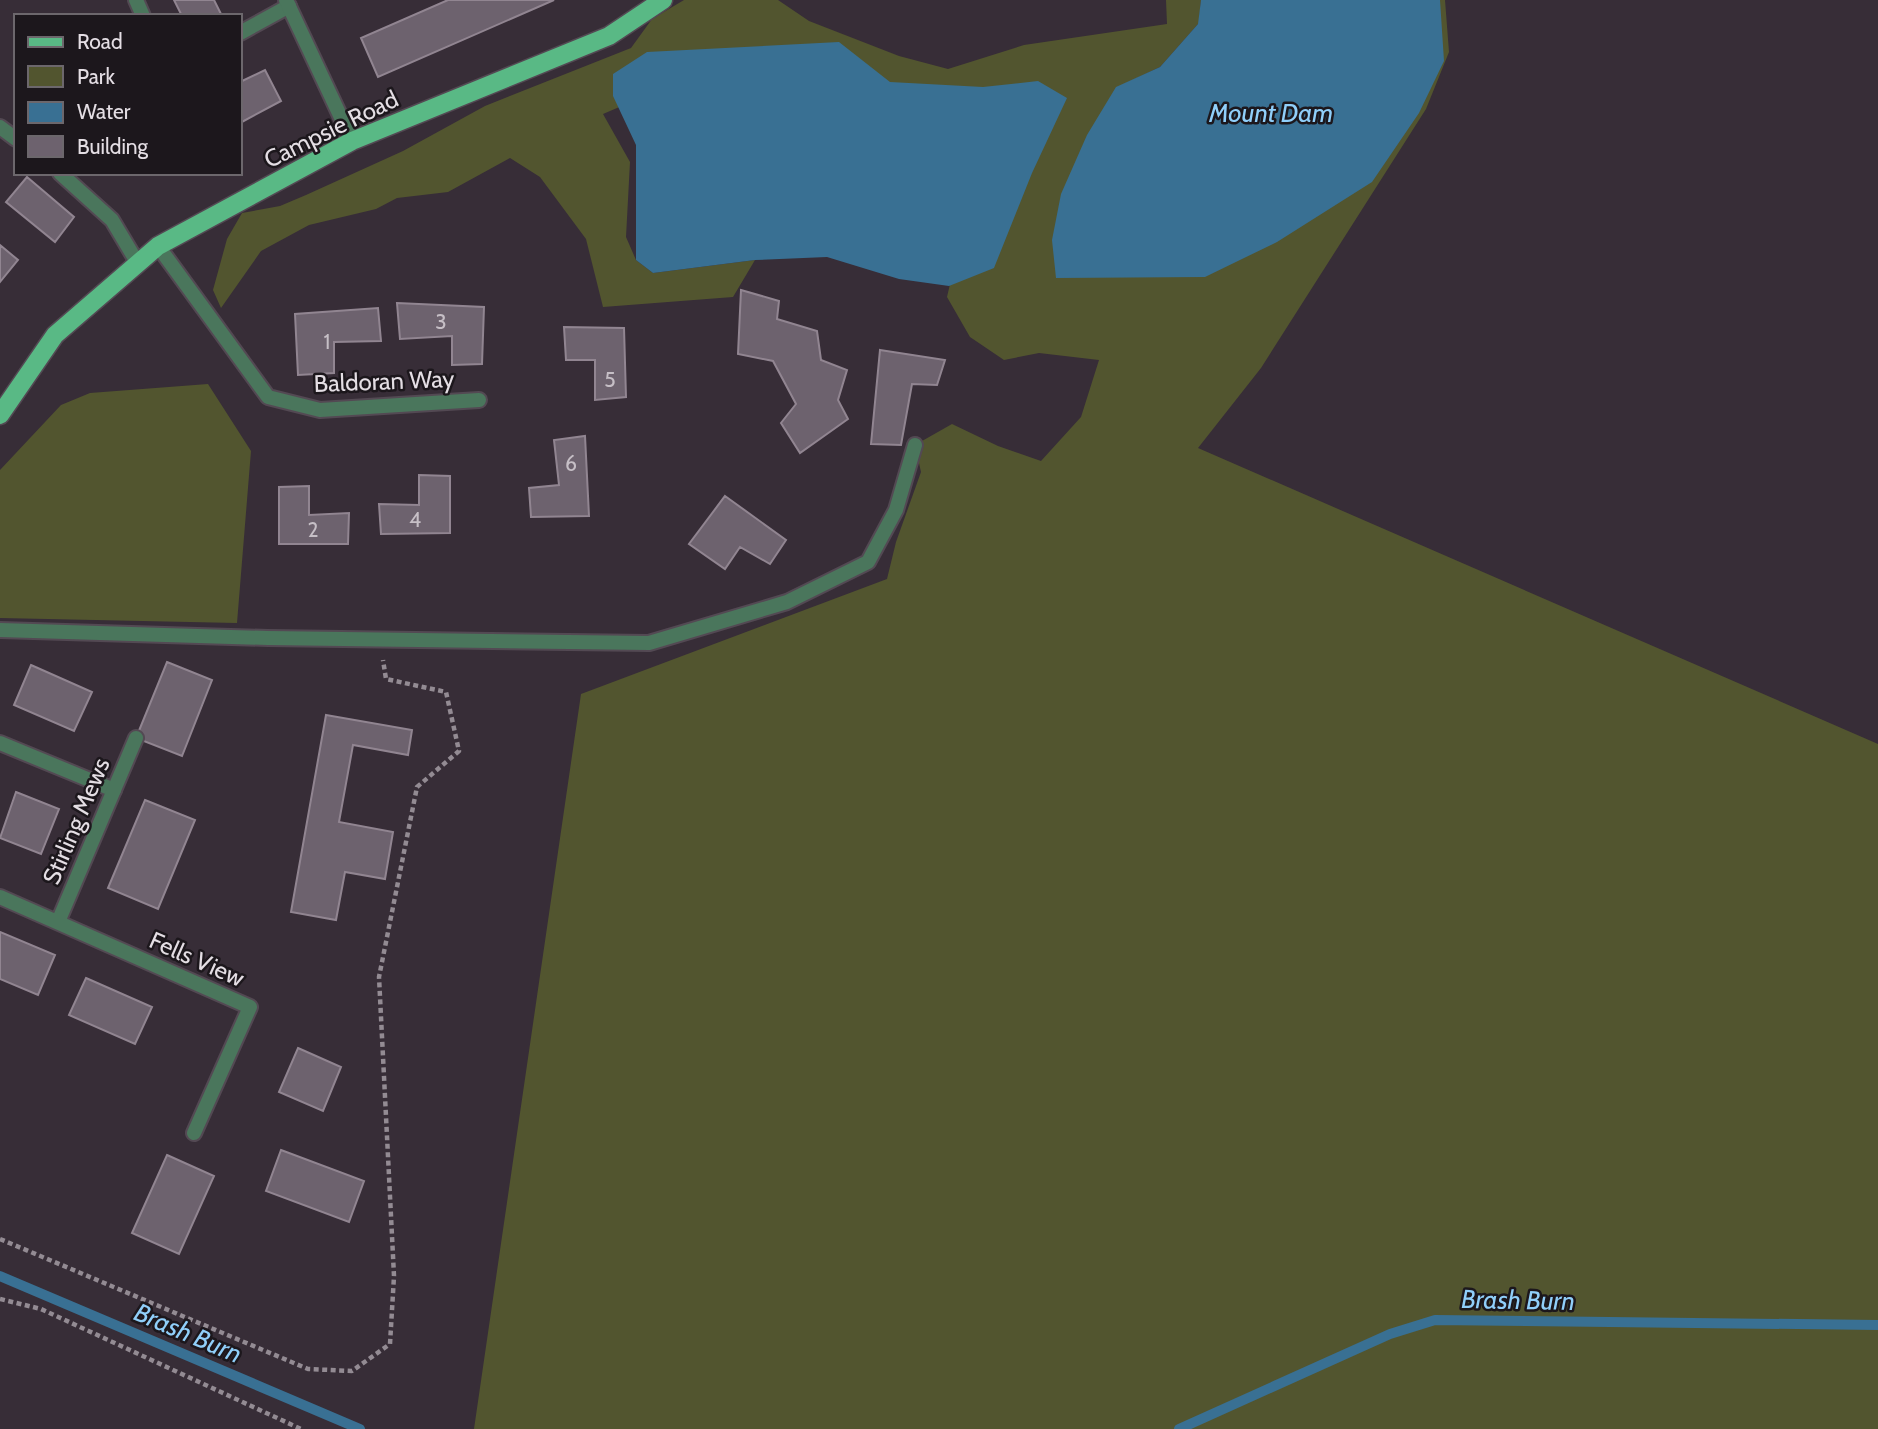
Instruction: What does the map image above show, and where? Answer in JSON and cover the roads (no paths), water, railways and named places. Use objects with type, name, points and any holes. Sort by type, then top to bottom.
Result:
[{"type":"main road","name":"Campsie Road","points":[[0,415],[55,335],[137,261],[158,246],[352,141],[609,36],[663,0]]},
{"type":"street","points":[[242,32],[288,3],[352,141]]},
{"type":"street","points":[[62,175],[112,220],[137,261]]},
{"type":"street","name":"Baldoran Way","points":[[158,246],[268,397],[320,410],[479,400]]},
{"type":"street","points":[[0,630],[649,643],[787,602],[868,562],[896,510],[915,445]]},
{"type":"street","name":"Stirling Mews","points":[[58,922],[136,738]]},
{"type":"street","points":[[0,743],[114,790]]},
{"type":"street","name":"Fells View","points":[[0,897],[250,1007],[194,1133]]},
{"type":"water","name":"Mount Dam","points":[[1201,0],[1440,0],[1444,61],[1419,113],[1372,182],[1277,242],[1205,277],[1056,278],[1052,240],[1061,194],[1087,135],[1116,87],[1160,67],[1198,24]]},
{"type":"water","points":[[839,42],[890,82],[983,87],[1038,81],[1067,98],[1032,173],[994,268],[949,286],[899,279],[827,257],[755,260],[653,273],[636,260],[636,145],[613,96],[613,74],[647,52]]},
{"type":"waterway","name":"Brash Burn","points":[[0,1276],[360,1429]]},
{"type":"waterway","name":"Brash Burn","points":[[1179,1429],[1390,1334],[1435,1320],[1878,1325]]}]
